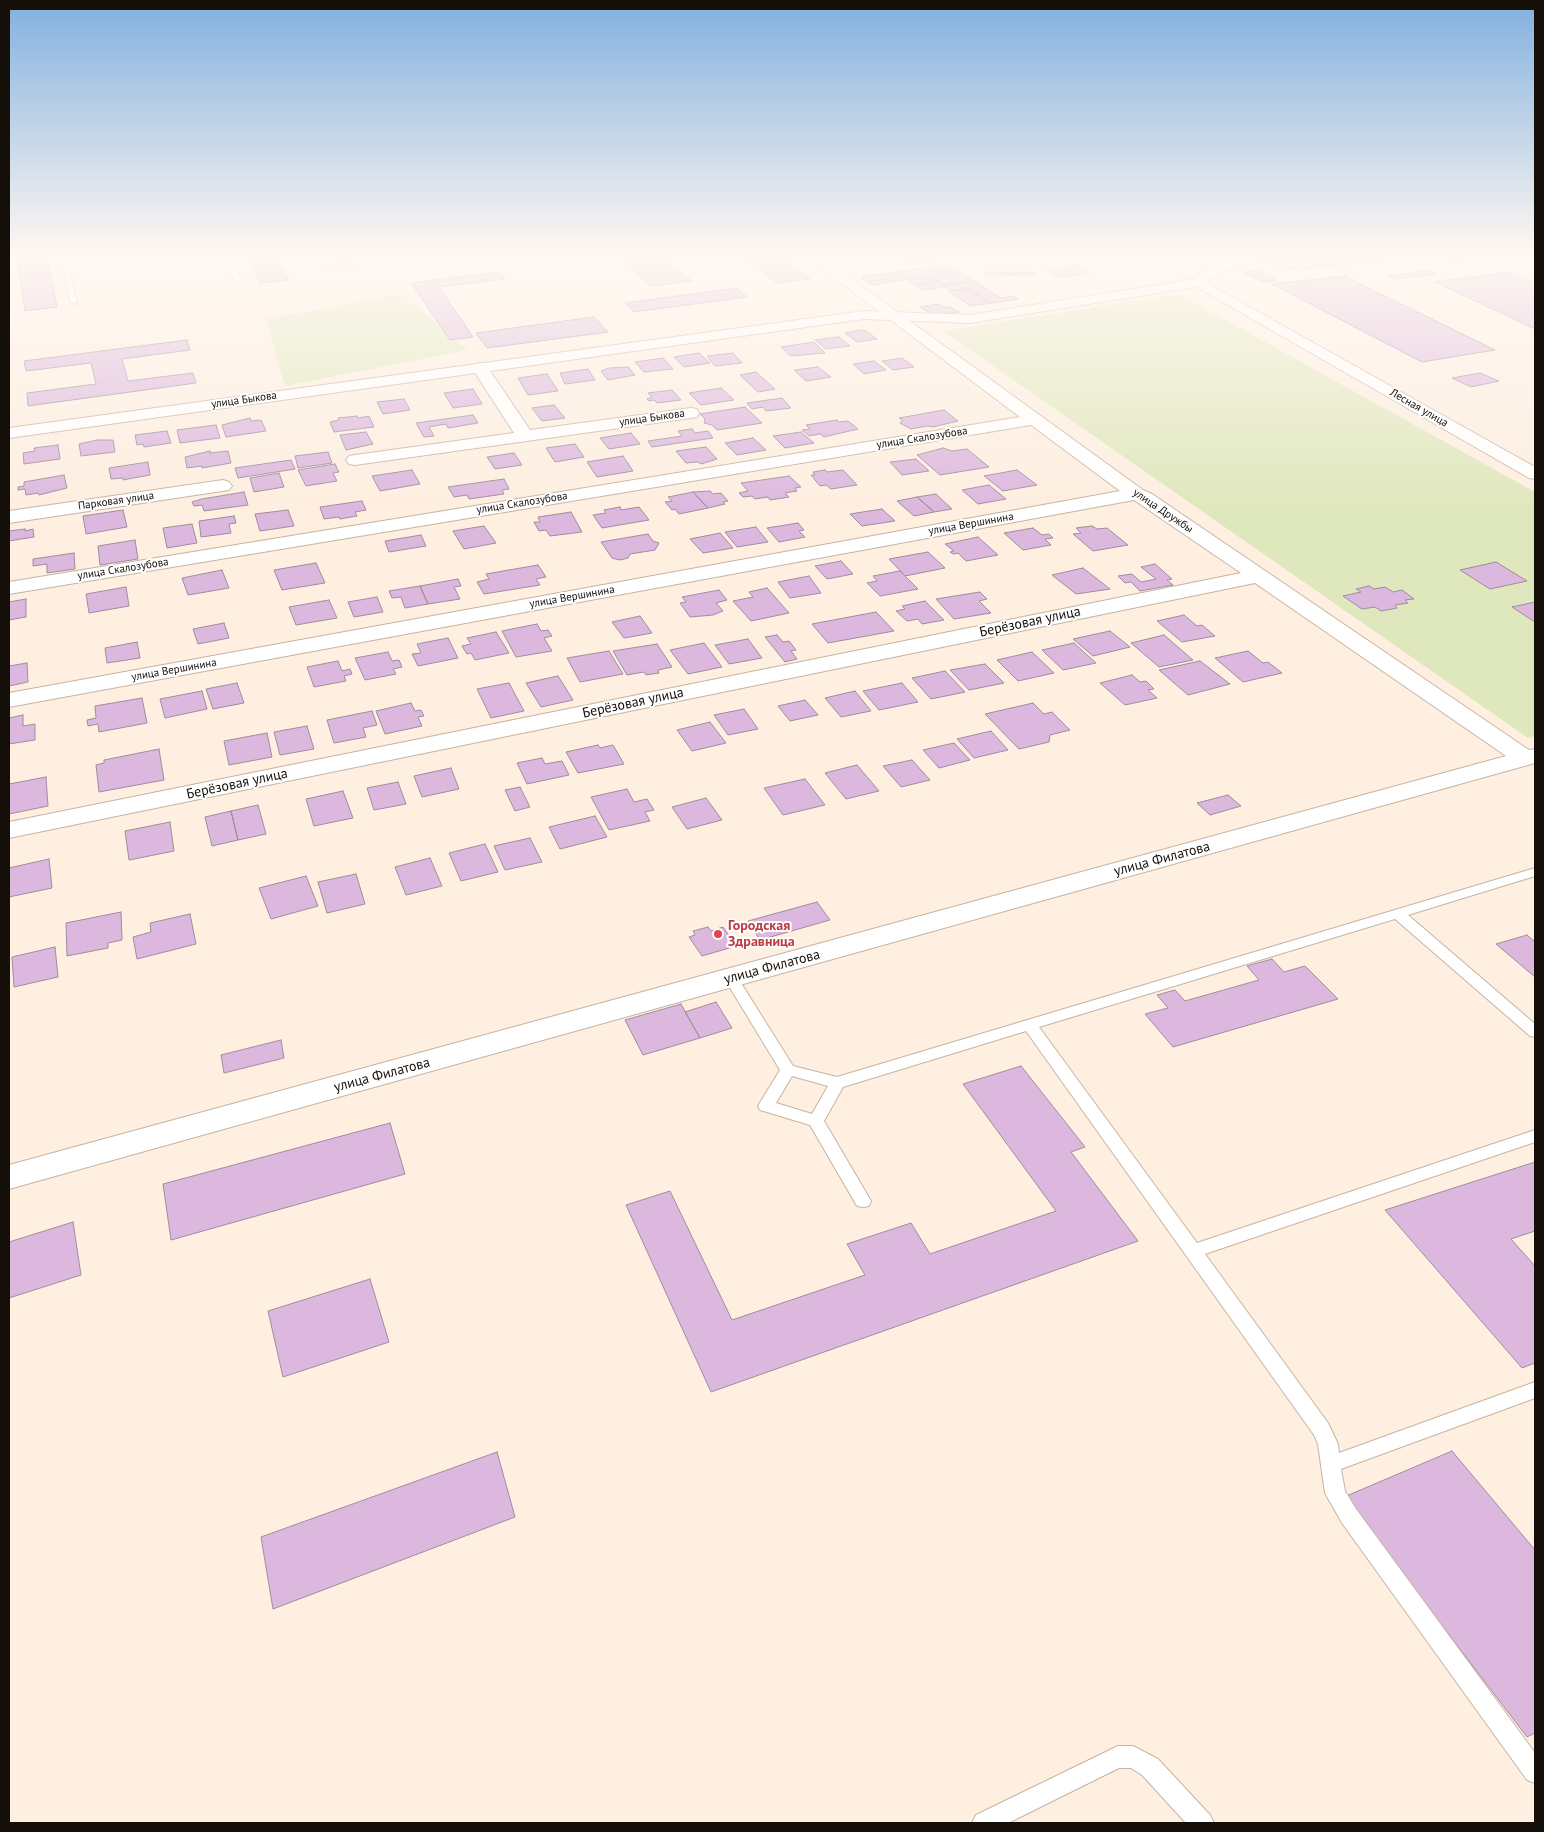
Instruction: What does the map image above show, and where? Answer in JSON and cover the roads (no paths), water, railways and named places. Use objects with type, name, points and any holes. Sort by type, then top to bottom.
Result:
[{"type":"street","name":"улица Быкова","points":[[9,433],[694,338]]},
{"type":"street","name":"улица Дружбы","points":[[925,338],[1136,494],[1145,498],[1530,758]]},
{"type":"street","name":"Лесная улица","points":[[1297,338],[1535,474]]},
{"type":"street","points":[[480,368],[525,436]]},
{"type":"street","name":"улица Быкова","points":[[355,460],[691,413]]},
{"type":"street","name":"улица Скалозубова","points":[[9,588],[1036,419]]},
{"type":"street","name":"Парковая улица","points":[[9,517],[223,486]]},
{"type":"street","name":"улица Вершинина","points":[[9,700],[1136,494]]},
{"type":"street","name":"Берёзовая улица","points":[[9,830],[1258,576]]},
{"type":"street","name":"улица Филатова","points":[[9,1177],[1530,758]]},
{"type":"lane","points":[[731,978],[788,1070],[837,1084],[1535,872]]},
{"type":"lane","points":[[1398,913],[1535,1032]]},
{"type":"lane","points":[[1030,1025],[1321,1429],[1328,1444],[1335,1493],[1349,1516],[1535,1772]]},
{"type":"lane","points":[[788,1070],[766,1106],[816,1121],[863,1201]]},
{"type":"lane","points":[[816,1121],[837,1084]]},
{"type":"lane","points":[[1193,1251],[1535,1136]]},
{"type":"lane","points":[[1332,1464],[1535,1390]]},
{"type":"lane","points":[[984,1823],[1118,1757],[1132,1756],[1150,1767],[1202,1823]]},
{"type":"place","name":"Городская Здравница","points":[[718,934]]}]
